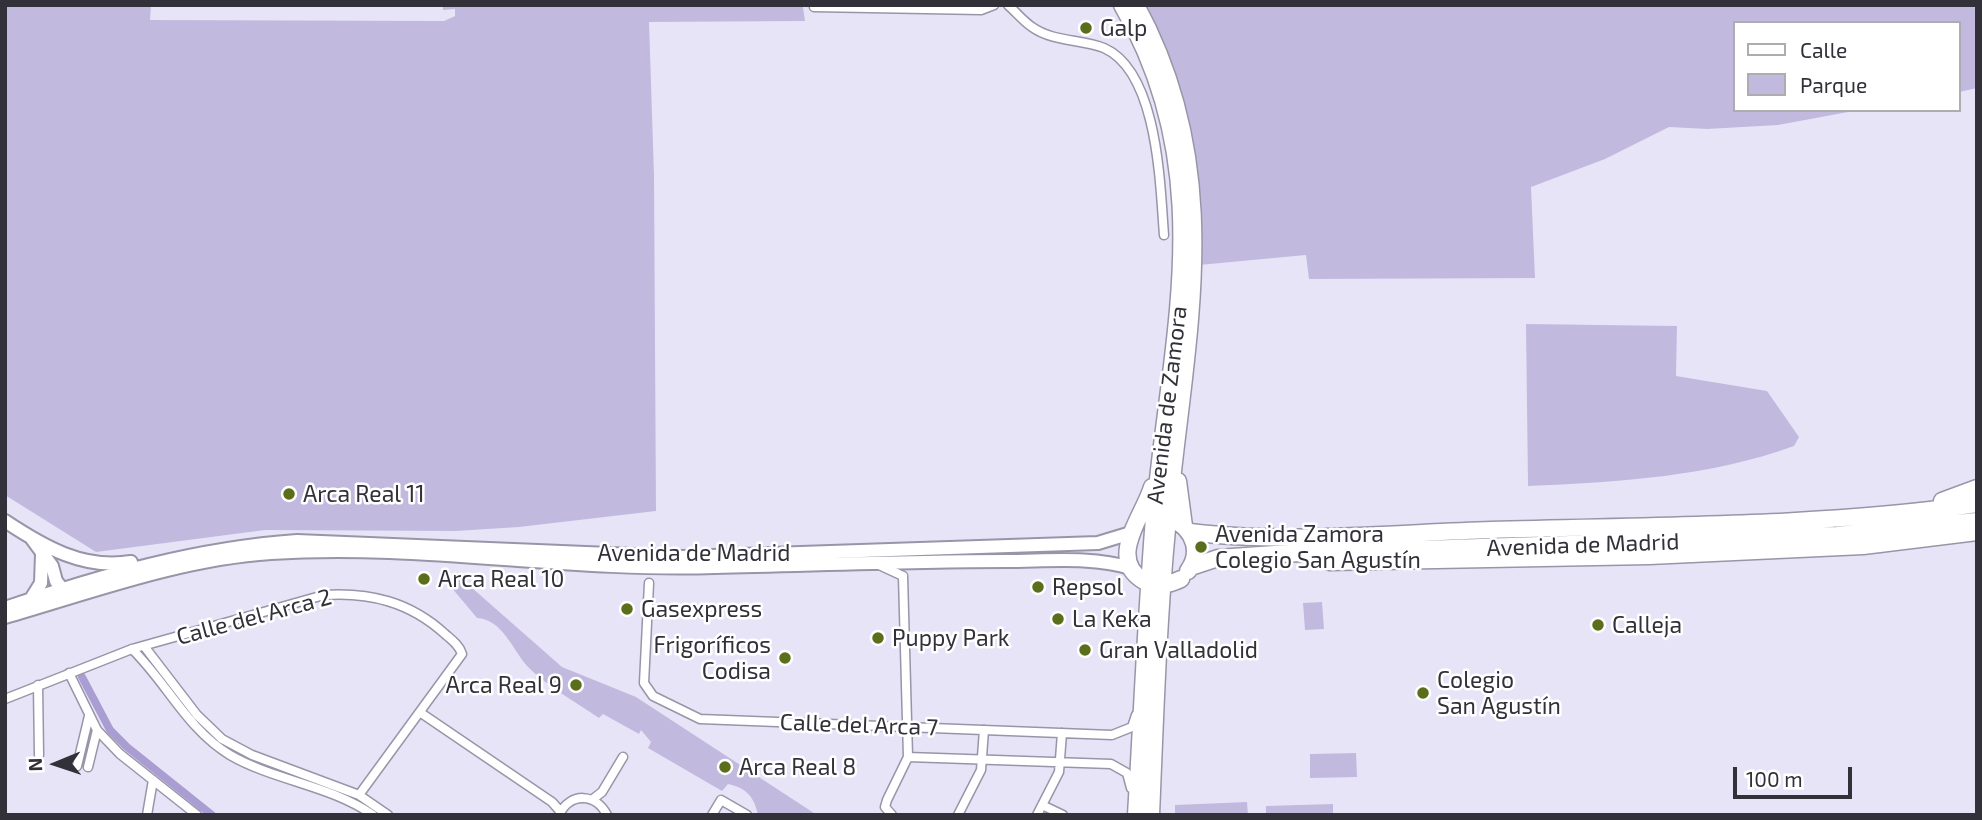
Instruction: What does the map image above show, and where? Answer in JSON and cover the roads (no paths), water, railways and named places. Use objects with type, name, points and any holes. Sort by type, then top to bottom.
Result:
[{"type":"highway","name":"Avenida de Zamora","points":[[1122,5],[1152,65],[1167,107],[1181,187],[1184,254],[1156,585],[1143,676],[1136,815]]},
{"type":"highway","name":"Avenida de Zamora","points":[[1136,5],[1163,62],[1177,103],[1193,187],[1194,275],[1175,383]]},
{"type":"highway","points":[[1160,622],[1195,554],[1178,492],[1175,383]]},
{"type":"highway","points":[[1156,585],[1131,568],[1126,553],[1151,489],[1158,424],[1175,383]]},
{"type":"highway","points":[[1731,522],[1920,505],[1958,497],[1977,488]]},
{"type":"highway","name":"Avenida de Madrid","points":[[1187,529],[1279,536],[1731,522],[1848,518],[1977,504]]},
{"type":"highway","points":[[1134,530],[1161,518],[1187,529]]},
{"type":"highway","name":"Avenida de Madrid","points":[[1156,585],[1218,558],[1837,535],[1977,521]]},
{"type":"highway","points":[[1275,554],[1293,561],[1358,563],[1622,557],[1863,546],[1977,532]]},
{"type":"highway","name":"Avenida de Zamora","points":[[1151,815],[1160,622],[1156,585]]},
{"type":"main road","points":[[5,521],[32,539],[52,566],[61,590],[72,597]]},
{"type":"main road","name":"Avenida de Madrid","points":[[32,539],[79,561],[116,565],[223,542],[256,544],[350,541],[682,557],[1097,543],[1134,530]]},
{"type":"main road","name":"Avenida de Madrid","points":[[5,608],[174,558],[256,544]]},
{"type":"main road","name":"Avenida de Madrid","points":[[5,617],[208,561],[267,553],[326,550],[641,569],[922,561],[1099,561],[1131,568]]},
{"type":"main road","points":[[31,599],[41,583],[42,554]]},
{"type":"street","points":[[814,7],[981,10],[994,5]]},
{"type":"street","points":[[1008,5],[1033,28],[1105,49],[1121,58],[1133,73],[1152,133],[1160,179],[1164,235]]},
{"type":"street","points":[[903,576],[922,561]]},
{"type":"street","points":[[872,562],[903,576]]},
{"type":"street","points":[[892,815],[885,807],[908,757],[903,576]]},
{"type":"street","name":"Calle del Arca 7","points":[[649,583],[644,683],[653,696],[700,719],[1112,735],[1132,727],[1143,676]]},
{"type":"street","name":"Calle del Arca 2","points":[[144,646],[324,596],[348,594],[402,604],[436,626],[460,647],[462,654],[359,795]]},
{"type":"street","points":[[5,699],[144,646],[197,715],[222,739],[252,755],[359,795],[388,815]]},
{"type":"street","points":[[131,649],[192,724],[229,754],[248,764],[330,791],[373,815]]},
{"type":"street","points":[[69,673],[97,730],[185,810],[197,815]]},
{"type":"street","points":[[38,685],[39,755]]},
{"type":"street","points":[[421,713],[561,810],[575,799],[596,802],[607,815]]},
{"type":"street","points":[[77,766],[89,716]]},
{"type":"street","points":[[88,767],[97,730]]},
{"type":"street","points":[[958,815],[981,770],[985,730]]},
{"type":"street","points":[[1037,815],[1059,772],[1062,733]]},
{"type":"street","points":[[596,802],[623,757]]},
{"type":"street","name":"Calle del Arca 7","points":[[908,757],[1121,767],[1131,780],[1130,815]]},
{"type":"street","points":[[147,815],[153,780]]},
{"type":"street","points":[[712,815],[721,800],[747,815]]},
{"type":"street","points":[[1042,805],[1063,815]]},
{"type":"waterway","points":[[82,677],[110,730],[127,747],[212,815]]},
{"type":"place","name":"Galp","points":[[1086,28]]},
{"type":"place","name":"Arca Real 11","points":[[289,494]]},
{"type":"place","name":"Avenida Zamora Colegio San Agustín","points":[[1201,547]]},
{"type":"place","name":"Arca Real 10","points":[[424,579]]},
{"type":"place","name":"Repsol","points":[[1038,587]]},
{"type":"place","name":"Gasexpress","points":[[627,609]]},
{"type":"place","name":"La Keka","points":[[1058,619]]},
{"type":"place","name":"Calleja","points":[[1598,625]]},
{"type":"place","name":"Puppy Park","points":[[878,638]]},
{"type":"place","name":"Gran Valladolid","points":[[1085,650]]},
{"type":"place","name":"Frigoríficos Codisa","points":[[785,658]]},
{"type":"place","name":"Arca Real 9","points":[[576,685]]},
{"type":"place","name":"Colegio San Agustín","points":[[1423,693]]},
{"type":"place","name":"Arca Real 8","points":[[725,767]]}]
